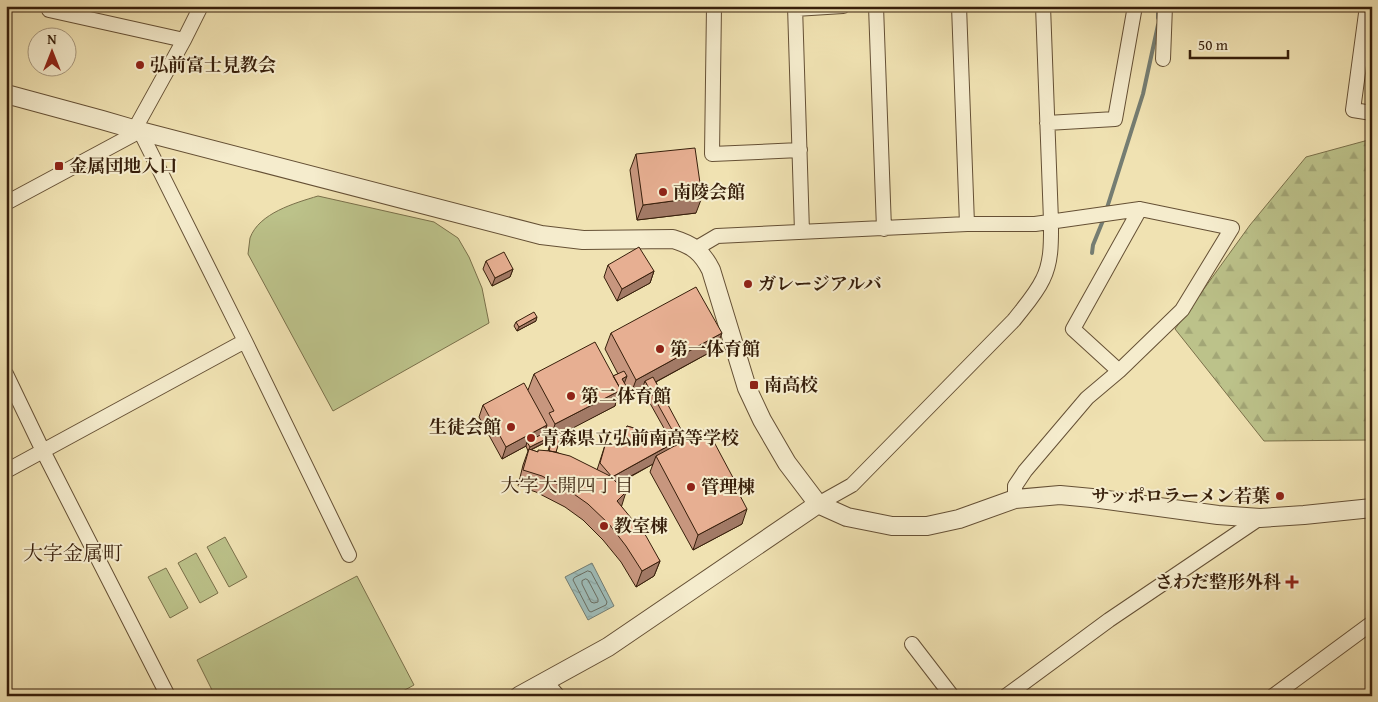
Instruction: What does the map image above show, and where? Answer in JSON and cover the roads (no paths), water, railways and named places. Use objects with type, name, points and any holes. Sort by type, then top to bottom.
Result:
[{"type":"street","points":[[201,6],[137,125],[349,555]]},
{"type":"street","points":[[714,6],[712,154],[800,150]]},
{"type":"street","points":[[802,232],[795,8],[843,6]]},
{"type":"street","points":[[876,6],[884,229]]},
{"type":"street","points":[[959,6],[967,224]]},
{"type":"street","points":[[519,696],[608,647],[818,504],[852,485],[1014,320],[1030,300],[1044,278],[1051,245],[1043,6]]},
{"type":"street","points":[[1047,123],[1115,119],[1135,6]]},
{"type":"street","points":[[1163,60],[1165,6]]},
{"type":"street","points":[[1368,6],[1354,110],[1372,113]]},
{"type":"street","points":[[49,10],[184,40]]},
{"type":"street","points":[[6,94],[140,132],[541,235],[583,240],[673,239],[686,243],[705,258],[747,388],[762,420],[787,463],[818,504],[847,517],[892,526],[927,526],[959,519],[1015,499],[1060,495],[1218,515],[1260,518],[1372,508]]},
{"type":"street","points":[[6,203],[140,132]]},
{"type":"street","points":[[695,250],[717,236],[967,224],[1034,224],[1140,209],[1232,228],[1182,310],[1119,371],[1087,398],[1025,471],[1015,486],[1015,499]]},
{"type":"street","points":[[1119,371],[1073,329],[1140,209]]},
{"type":"street","points":[[6,471],[244,341]]},
{"type":"street","points":[[6,374],[168,696]]},
{"type":"street","points":[[1006,696],[1109,620],[1260,518]]},
{"type":"street","points":[[1273,696],[1372,623]]},
{"type":"street","points":[[912,644],[952,696]]},
{"type":"street","points":[[546,682],[558,696]]},
{"type":"water","points":[[592,563],[614,606],[588,620],[565,577]]},
{"type":"waterway","points":[[1158,6],[1158,18]]},
{"type":"waterway","points":[[1106,211],[1143,94],[1158,25]]},
{"type":"waterway","points":[[1092,253],[1093,245],[1104,218]]},
{"type":"place","name":"弘前富士見教会","points":[[140,65]]},
{"type":"place","name":"金属団地入口","points":[[59,166]]},
{"type":"place","name":"南陵会館","points":[[663,192]]},
{"type":"place","name":"ガレージアルバ","points":[[748,284]]},
{"type":"place","name":"第一体育館","points":[[660,349]]},
{"type":"place","name":"南高校","points":[[754,385]]},
{"type":"place","name":"第二体育館","points":[[571,396]]},
{"type":"place","name":"生徒会館","points":[[511,427]]},
{"type":"place","name":"青森県立弘前南高等学校","points":[[531,438]]},
{"type":"place","name":"管理棟","points":[[691,487]]},
{"type":"place","name":"サッポロラーメン若葉","points":[[1280,496]]},
{"type":"place","name":"教室棟","points":[[604,526]]},
{"type":"place","name":"さわだ整形外科","points":[[1292,582]]},
{"type":"district","name":"大字大開四丁目","points":[[567,485]]},
{"type":"district","name":"大字金属町","points":[[73,553]]}]
